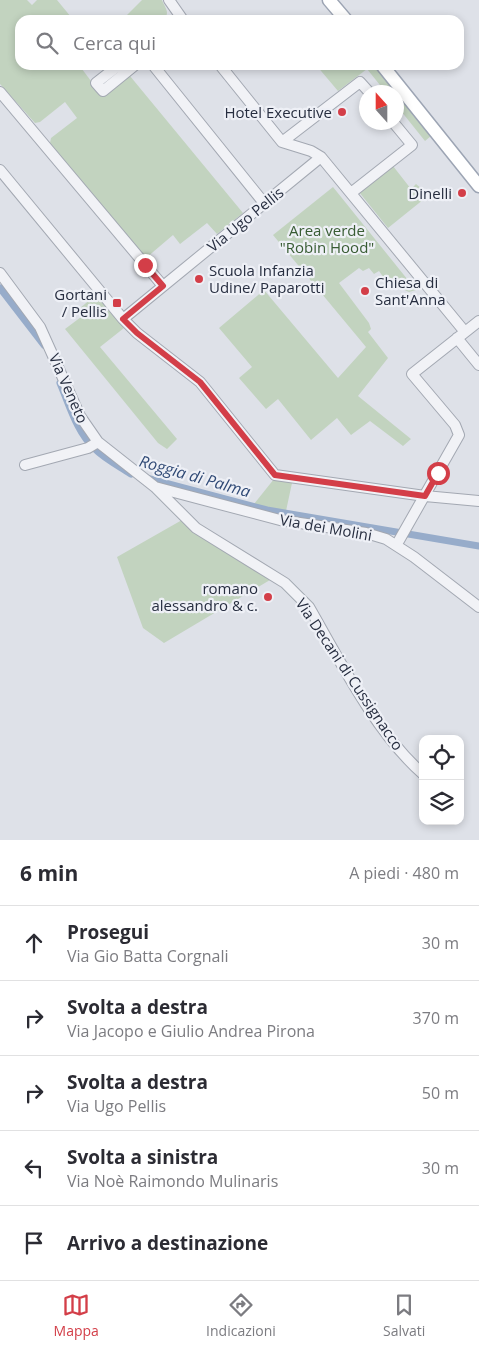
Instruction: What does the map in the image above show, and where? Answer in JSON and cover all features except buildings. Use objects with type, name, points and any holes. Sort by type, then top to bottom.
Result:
[{"type":"main road","points":[[330,0],[342,15]]},
{"type":"main road","points":[[385,70],[393,85]]},
{"type":"main road","points":[[404,99],[479,186]]},
{"type":"street","points":[[170,3],[179,15]]},
{"type":"street","points":[[113,70],[96,83],[103,91],[129,70]]},
{"type":"street","points":[[157,70],[264,203]]},
{"type":"street","points":[[224,70],[282,142],[312,151],[321,157],[461,335],[479,365]]},
{"type":"street","points":[[282,142],[360,82],[363,85]]},
{"type":"street","points":[[0,92],[163,286]]},
{"type":"street","points":[[351,193],[412,145],[400,130]]},
{"type":"street","name":"Via Ugo Pellis","points":[[123,319],[321,157]]},
{"type":"street","points":[[0,170],[123,319],[137,333],[200,382],[275,475],[425,496],[479,501]]},
{"type":"street","name":"Via Veneto","points":[[0,274],[40,327],[93,445],[139,474],[152,485]]},
{"type":"street","points":[[398,543],[458,439],[459,432],[412,374],[479,321]]},
{"type":"street","points":[[25,465],[93,445]]},
{"type":"street","name":"Via dei Molini","points":[[152,485],[280,520],[366,533],[398,543],[479,607]]},
{"type":"street","name":"Via Decani di Cussignacco","points":[[152,485],[196,528],[277,578],[295,592],[309,607],[377,721],[409,762],[419,771]]},
{"type":"green space","points":[[0,0],[27,0],[32,5],[37,0],[57,0],[69,15],[15,15],[15,70],[83,70],[103,97],[130,76],[243,213],[217,234],[207,223],[180,244],[173,235],[146,258],[50,143],[51,138],[77,118],[65,102],[40,122],[35,123],[0,84]]},
{"type":"green space","points":[[142,0],[162,0],[167,10],[167,15],[127,15]]},
{"type":"green space","points":[[320,70],[366,70],[338,91]]},
{"type":"green space","points":[[368,70],[378,70],[390,85],[380,85]]},
{"type":"green space","points":[[404,102],[431,136],[425,141],[404,115]]},
{"type":"green space","points":[[393,166],[411,189],[416,184],[429,195],[388,228],[359,192]]},
{"type":"green space","name":"Area verde \"Robin Hood\"","points":[[333,187],[416,290],[409,292],[396,286],[387,289],[383,284],[386,281],[379,271],[374,274],[369,268],[363,271],[359,268],[339,283],[369,323],[371,329],[368,332],[388,358],[358,396],[411,439],[403,446],[370,421],[351,435],[337,418],[311,440],[278,399],[266,409],[239,378],[252,367],[219,328],[264,290],[338,378],[366,347],[273,235]]},
{"type":"green space","points":[[96,295],[124,328],[100,347],[177,439],[167,449],[158,443],[65,329],[85,314],[80,308]]},
{"type":"green space","points":[[274,479],[292,483],[286,511],[254,504]]},
{"type":"green space","points":[[182,520],[275,577],[164,643],[143,628],[117,557]]},
{"type":"waterway","name":"Roggia di Palma","points":[[0,288],[44,345]]},
{"type":"waterway","name":"Roggia di Palma","points":[[60,383],[83,435],[103,456],[131,474]]},
{"type":"waterway","name":"Roggia di Palma","points":[[146,478],[267,510],[479,546]]},
{"type":"place","name":"Hotel Executive","points":[[342,112]]},
{"type":"place","name":"Dinelli","points":[[462,193]]},
{"type":"place","name":"Scuola Infanzia Udine/ Paparotti","points":[[199,279]]},
{"type":"place","name":"Chiesa di Sant'Anna","points":[[365,291]]},
{"type":"place","name":"Gortani / Pellis","points":[[117,303]]},
{"type":"place","name":"romano alessandro & c.","points":[[268,597]]},
{"type":"route","points":[[145,265],[163,286],[123,319],[137,333],[200,382],[271,473],[284,478],[425,496],[438,473]]}]
